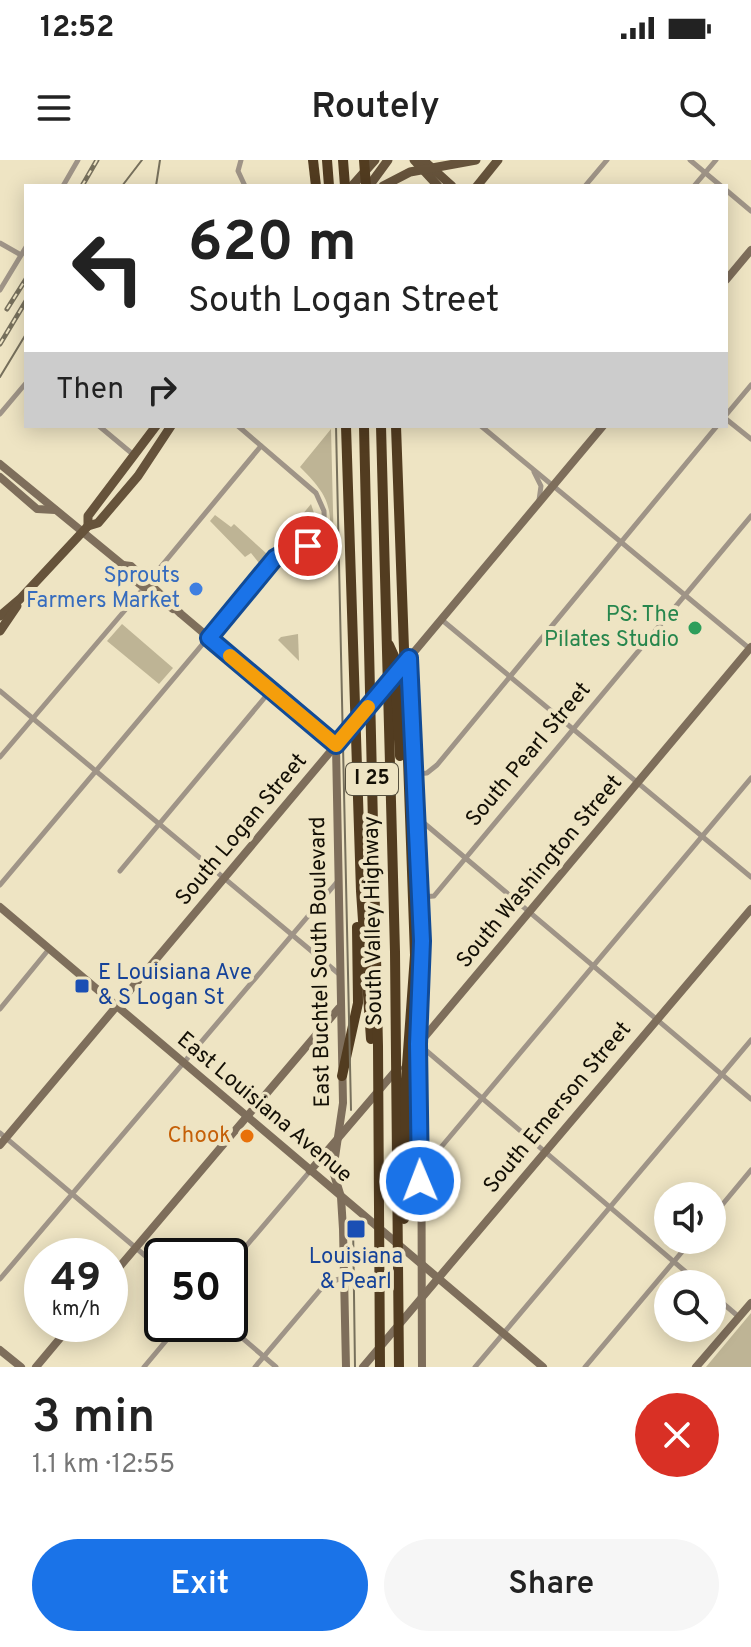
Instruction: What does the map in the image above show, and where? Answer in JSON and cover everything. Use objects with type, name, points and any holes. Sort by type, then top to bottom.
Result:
[{"type":"highway","points":[[313,160],[316,184]]},
{"type":"highway","points":[[327,160],[329,184]]},
{"type":"highway","points":[[343,160],[345,184]]},
{"type":"highway","points":[[364,160],[368,184]]},
{"type":"highway","points":[[349,428],[348,511],[361,891],[378,1133]]},
{"type":"highway","name":"South Valley Highway","points":[[364,428],[380,1367]]},
{"type":"highway","name":"South Valley Highway","points":[[381,428],[392,783],[399,1367]]},
{"type":"highway","points":[[396,428],[415,955],[398,1284]]},
{"type":"highway","points":[[386,639],[394,656],[408,943],[419,1012]]},
{"type":"highway","points":[[342,1076],[357,1015],[359,981],[353,830],[354,701]]},
{"type":"main road","points":[[354,184],[375,160]]},
{"type":"main road","points":[[370,184],[388,160]]},
{"type":"main road","points":[[414,160],[449,184]]},
{"type":"main road","points":[[387,184],[425,166],[476,160]]},
{"type":"main road","points":[[479,184],[498,160]]},
{"type":"main road","points":[[425,166],[437,184]]},
{"type":"main road","points":[[728,278],[751,250]]},
{"type":"main road","points":[[85,529],[88,516],[155,428]]},
{"type":"main road","points":[[0,616],[20,599],[85,529],[98,523],[128,490],[170,428]]},
{"type":"main road","name":"South Logan Street","points":[[2,1139],[601,428]]},
{"type":"main road","points":[[0,464],[56,510],[85,529],[124,569],[131,566],[146,585],[337,744]]},
{"type":"main road","points":[[0,477],[37,509],[56,510]]},
{"type":"main road","points":[[0,631],[20,599]]},
{"type":"main road","name":"South Washington Street","points":[[310,1171],[751,648]]},
{"type":"main road","points":[[408,659],[421,897],[419,1012],[415,1047],[420,1155],[422,1367]]},
{"type":"main road","name":"East Buchtel South Boulevard","points":[[337,744],[342,1076],[340,1136],[333,1171],[341,1197],[346,1367]]},
{"type":"main road","name":"East Louisiana Avenue","points":[[0,907],[543,1367]]},
{"type":"main road","name":"South Emerson Street","points":[[363,1367],[751,909]]},
{"type":"main road","points":[[128,1256],[340,1007]]},
{"type":"main road","points":[[696,1367],[751,1303]]},
{"type":"main road","points":[[36,1367],[57,1342]]},
{"type":"main road","points":[[0,1350],[21,1367]]},
{"type":"street","points":[[64,184],[78,160]]},
{"type":"street","points":[[241,160],[238,171],[244,184]]},
{"type":"street","points":[[587,184],[607,160]]},
{"type":"street","points":[[690,160],[719,184]]},
{"type":"street","points":[[696,184],[716,160]]},
{"type":"street","points":[[728,192],[751,211]]},
{"type":"street","points":[[0,243],[21,255]]},
{"type":"street","points":[[0,290],[24,250]]},
{"type":"street","points":[[0,414],[24,385]]},
{"type":"street","points":[[728,414],[751,385]]},
{"type":"street","points":[[728,419],[751,439]]},
{"type":"street","points":[[101,428],[136,456]]},
{"type":"street","points":[[0,885],[279,555],[295,548],[325,546],[320,499],[240,428]]},
{"type":"street","points":[[484,428],[751,648]]},
{"type":"street","points":[[491,434],[496,428]]},
{"type":"street","points":[[415,774],[434,769],[715,428]]},
{"type":"street","points":[[0,757],[261,446]]},
{"type":"street","points":[[531,467],[541,488],[537,505]]},
{"type":"street","name":"South Pearl Street","points":[[421,897],[434,896],[467,858],[751,516]]},
{"type":"street","points":[[442,620],[751,877]]},
{"type":"street","points":[[120,871],[271,690]]},
{"type":"street","points":[[0,691],[339,974]]},
{"type":"street","points":[[420,1155],[437,1152],[751,778]]},
{"type":"street","points":[[417,817],[751,1099]]},
{"type":"street","points":[[0,1279],[337,882]]},
{"type":"street","points":[[0,1009],[50,948]]},
{"type":"street","points":[[475,1367],[751,1040]]},
{"type":"street","points":[[415,1047],[683,1270]]},
{"type":"street","points":[[2,1139],[144,1255]]},
{"type":"street","points":[[726,1200],[751,1170]]},
{"type":"street","name":"South Washington Street","points":[[248,1244],[310,1171]]},
{"type":"street","points":[[585,1367],[681,1254]]},
{"type":"street","points":[[255,1367],[326,1283],[344,1278]]},
{"type":"street","points":[[726,1306],[739,1317]]},
{"type":"street","points":[[144,1367],[165,1342]]},
{"type":"street","points":[[247,1342],[276,1367]]},
{"type":"shaded area","points":[[331,429],[334,551],[331,552],[328,505],[319,488],[300,467]]},
{"type":"shaded area","points":[[311,504],[317,522],[315,539],[283,544],[270,554]]},
{"type":"shaded area","points":[[215,515],[231,527],[234,524],[267,554],[259,563],[251,553],[245,557],[210,521]]},
{"type":"shaded area","points":[[122,624],[173,668],[159,684],[107,641]]},
{"type":"shaded area","points":[[298,634],[299,661],[278,640]]},
{"type":"shaded area","points":[[751,1313],[751,1367],[706,1367]]},
{"type":"tram line","points":[[124,184],[142,160]]},
{"type":"tram line","points":[[156,184],[160,160]]},
{"type":"tram line","points":[[0,377],[24,337]]},
{"type":"tram line","points":[[336,428],[351,1110]]},
{"type":"tram line","points":[[353,1222],[355,1367]]},
{"type":"railway","points":[[83,184],[97,160]]},
{"type":"railway","points":[[7,309],[24,282]]},
{"type":"railway","points":[[0,344],[24,304]]},
{"type":"slow traffic","points":[[230,656],[336,745],[368,707]]},
{"type":"place","name":"Sprouts Farmers Market","points":[[196,589]]},
{"type":"place","name":"PS: The Pilates Studio","points":[[695,628]]},
{"type":"place","name":"E Louisiana Ave & S Logan St","points":[[82,986]]},
{"type":"place","name":"Chook","points":[[247,1136]]},
{"type":"place","name":"Louisiana & Pearl","points":[[356,1229]]},
{"type":"route","points":[[308,546],[289,550],[275,558],[209,638],[336,745],[409,658],[422,941],[418,1044],[420,1181]]}]
